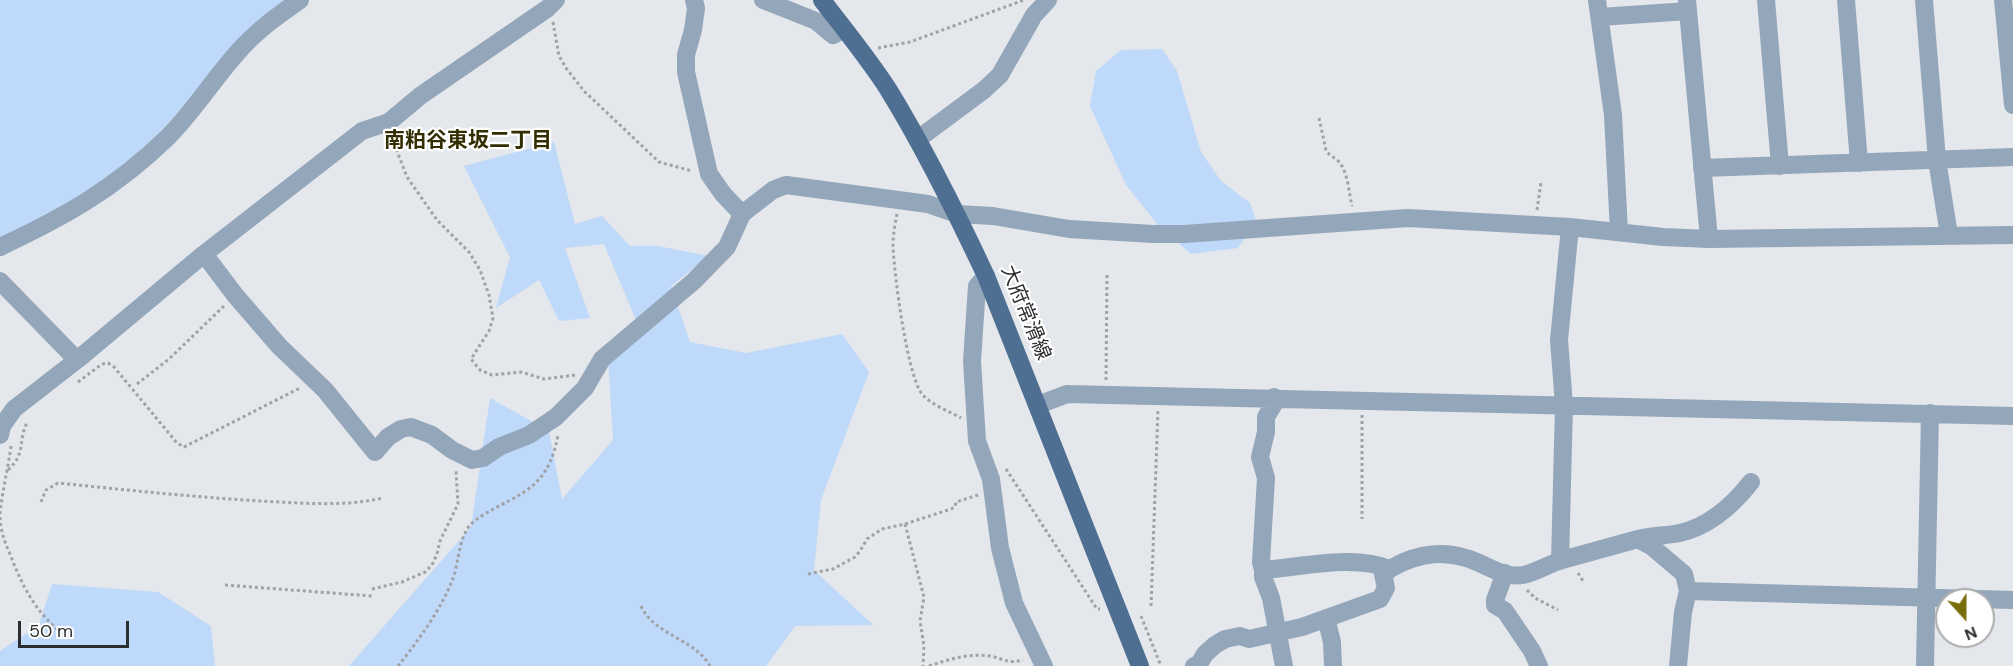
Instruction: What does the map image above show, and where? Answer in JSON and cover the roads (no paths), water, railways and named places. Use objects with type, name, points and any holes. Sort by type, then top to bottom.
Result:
[{"type":"main road","name":"大府常滑線","points":[[822,0],[886,86],[918,139],[957,214],[986,276],[1140,666]]},
{"type":"street","points":[[0,247],[68,214],[92,200],[125,175],[168,137],[237,53],[253,37],[300,0]]},
{"type":"street","points":[[694,0],[696,8],[686,54],[686,72],[709,174],[723,194],[742,214]]},
{"type":"street","points":[[763,0],[816,21],[833,35],[844,29]]},
{"type":"street","points":[[918,139],[984,90],[1000,75],[1034,15],[1047,0]]},
{"type":"street","points":[[1766,0],[1780,166]]},
{"type":"street","points":[[1846,0],[1859,163]]},
{"type":"street","points":[[1924,0],[1937,160],[1949,235]]},
{"type":"street","points":[[2003,0],[2013,105]]},
{"type":"street","points":[[6,438],[2,426],[14,409],[77,360],[204,254],[362,131],[389,122],[420,96],[552,4]]},
{"type":"street","points":[[1619,232],[1613,115],[1599,8],[1687,5],[1709,239]]},
{"type":"street","points":[[1702,168],[2013,157]]},
{"type":"street","points":[[204,254],[235,295],[279,346],[325,390],[375,452],[388,437],[401,429],[411,427],[432,435],[472,460],[483,458],[500,447],[529,435],[552,420],[585,388],[603,358],[694,281],[727,247],[742,214],[767,194],[786,185],[928,204],[957,214],[993,216],[1068,229],[1153,234],[1184,234],[1408,218],[1570,227],[1663,237],[1709,239],[2013,235]]},
{"type":"street","points":[[1560,561],[1564,405],[1559,340],[1570,227]]},
{"type":"street","points":[[986,276],[977,285],[972,361],[976,441],[994,491],[1000,548],[1014,603],[1042,661]]},
{"type":"street","points":[[0,281],[77,360]]},
{"type":"street","points":[[1038,405],[1067,394],[1105,394],[2013,416]]},
{"type":"street","points":[[1274,397],[1275,402],[1266,417],[1266,432],[1260,457],[1266,478],[1261,562],[1263,577],[1271,598],[1284,666]]},
{"type":"street","points":[[1925,666],[1930,413]]},
{"type":"street","points":[[1194,666],[1199,664],[1205,654],[1215,645],[1225,639],[1240,636],[1249,639],[1302,627],[1380,599],[1386,588],[1383,574],[1405,561],[1422,555],[1442,554],[1466,558],[1514,574],[1638,539],[1680,533],[1702,525],[1723,512],[1751,482]]},
{"type":"street","points":[[1638,539],[1651,546],[1684,574],[1688,591],[1683,612],[1678,666]]},
{"type":"street","points":[[1263,570],[1358,561],[1374,563],[1390,569]]},
{"type":"street","points":[[1514,574],[1495,600],[1495,605],[1505,611],[1532,651],[1539,666]]},
{"type":"street","points":[[1688,591],[2013,600]]},
{"type":"street","points":[[1326,618],[1332,642],[1333,666]]},
{"type":"district","name":"南粕谷東坂二丁目","points":[[468,141]]}]
